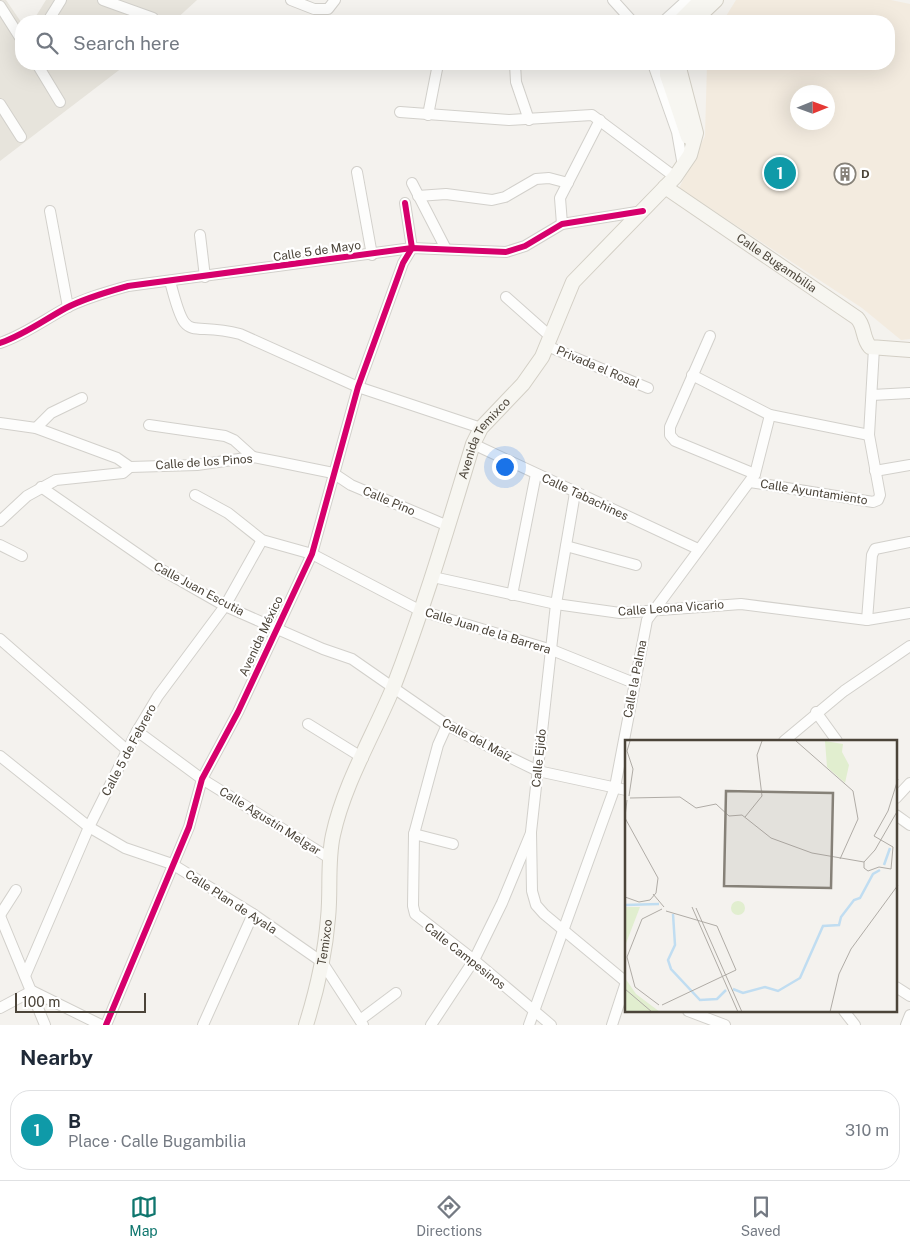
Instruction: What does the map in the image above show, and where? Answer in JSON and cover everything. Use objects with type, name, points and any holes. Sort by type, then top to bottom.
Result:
[{"type":"main road","points":[[686,15],[701,0]]},
{"type":"main road","points":[[700,15],[716,0]]},
{"type":"main road","points":[[667,70],[667,75],[687,132],[686,161]]},
{"type":"main road","points":[[680,70],[696,132],[686,161]]},
{"type":"main road","name":"Avenida Temixco","points":[[331,859],[333,836],[338,816],[422,611],[473,444],[481,428],[524,384],[549,342],[573,282],[643,211],[670,182],[686,161]]},
{"type":"main road","name":"Calle Bugambilia","points":[[670,182],[857,318],[860,321],[864,340],[874,348]]},
{"type":"main road","points":[[874,348],[910,350]]},
{"type":"main road","name":"Temixco","points":[[306,1025],[317,989],[322,962],[328,918],[331,859]]},
{"type":"street","points":[[51,15],[60,0]]},
{"type":"street","points":[[104,0],[145,15]]},
{"type":"street","points":[[297,1],[314,9],[328,9],[335,0]]},
{"type":"street","points":[[613,0],[627,15]]},
{"type":"street","points":[[671,15],[687,0]]},
{"type":"street","points":[[0,6],[15,30]]},
{"type":"street","points":[[41,70],[60,102]]},
{"type":"street","points":[[428,115],[437,70]]},
{"type":"street","points":[[515,70],[516,82],[529,120]]},
{"type":"street","points":[[655,70],[686,161]]},
{"type":"street","points":[[0,104],[21,137]]},
{"type":"street","points":[[400,112],[529,120],[592,115],[670,182]]},
{"type":"street","points":[[562,224],[560,198],[600,120]]},
{"type":"street","points":[[357,172],[372,255]]},
{"type":"street","points":[[418,196],[446,194],[492,200],[505,197],[536,179],[548,178],[568,183]]},
{"type":"street","points":[[412,183],[446,249]]},
{"type":"street","points":[[405,203],[412,248]]},
{"type":"street","points":[[50,211],[68,307]]},
{"type":"street","name":"Calle 5 de Mayo","points":[[1,341],[24,333],[68,307],[128,286],[372,255],[412,248],[506,252],[524,246],[562,224],[643,211]]},
{"type":"street","points":[[200,235],[205,277]]},
{"type":"street","name":"Avenida México","points":[[106,1025],[188,827],[202,779],[238,712],[312,554],[332,473],[358,387],[403,263],[412,248]]},
{"type":"street","points":[[170,281],[178,315],[184,325],[193,330],[228,331],[240,334],[358,387],[481,428]]},
{"type":"street","name":"Privada el Rosal","points":[[506,297],[549,342],[648,388]]},
{"type":"street","points":[[710,336],[692,375],[770,415],[869,435]]},
{"type":"street","points":[[874,348],[869,435],[875,471],[910,465]]},
{"type":"street","name":"Calle Ayuntamiento","points":[[692,375],[670,427],[670,435],[675,441],[752,478],[873,502],[878,500],[880,496],[875,471]]},
{"type":"street","points":[[872,395],[910,393]]},
{"type":"street","points":[[36,428],[51,414],[82,398]]},
{"type":"street","name":"Calle la Palma","points":[[529,1025],[615,787],[647,620],[651,611],[752,478],[770,415]]},
{"type":"street","points":[[0,423],[36,428],[117,458],[130,467]]},
{"type":"street","points":[[149,425],[200,434],[226,436],[234,440],[253,457]]},
{"type":"street","name":"Calle Tabachines","points":[[473,444],[698,549]]},
{"type":"street","name":"Calle de los Pinos","points":[[0,521],[27,496],[40,487],[56,480],[124,473],[130,467],[197,465],[253,457],[332,473]]},
{"type":"street","name":"Calle Pino","points":[[332,473],[351,485],[448,526]]},
{"type":"street","points":[[512,595],[536,474]]},
{"type":"street","name":"Calle Juan Escutia","points":[[40,487],[155,566],[225,606],[323,649],[352,659],[392,688]]},
{"type":"street","name":"Calle Ejido","points":[[575,493],[556,604],[531,832],[532,891],[536,905],[625,981]]},
{"type":"street","points":[[195,495],[228,514],[262,540]]},
{"type":"street","name":"Calle Juan de la Barrera","points":[[262,540],[312,554],[422,611],[552,650],[634,683]]},
{"type":"street","name":"Calle 5 de Febrero","points":[[25,976],[89,827],[137,732],[158,696],[225,606],[262,540]]},
{"type":"street","points":[[867,620],[872,555],[875,549],[881,546],[910,542]]},
{"type":"street","points":[[0,545],[22,556]]},
{"type":"street","points":[[566,546],[636,565]]},
{"type":"street","name":"Calle Leona Vicario","points":[[433,577],[556,604],[620,614],[741,604],[867,620],[910,613]]},
{"type":"street","points":[[0,639],[128,751]]},
{"type":"street","points":[[785,740],[816,712],[910,646]]},
{"type":"street","name":"Calle del Maíz","points":[[392,688],[447,725],[538,771],[625,790]]},
{"type":"street","points":[[816,712],[836,740]]},
{"type":"street","points":[[308,724],[362,758]]},
{"type":"street","name":"Calle Campesinos","points":[[447,725],[438,744],[414,834],[413,906],[415,914],[474,960],[551,1025]]},
{"type":"street","name":"Calle Agustín Melgar","points":[[137,732],[202,779],[331,859]]},
{"type":"street","name":"Calle Plan de Ayala","points":[[0,756],[89,827],[124,848],[172,864],[253,914],[322,962],[362,1023]]},
{"type":"street","points":[[898,796],[910,783]]},
{"type":"street","points":[[898,816],[910,825]]},
{"type":"street","points":[[431,1025],[474,960],[502,903],[531,832]]},
{"type":"street","points":[[414,834],[453,844]]},
{"type":"street","points":[[16,890],[0,916],[45,1025]]},
{"type":"street","points":[[203,1025],[253,914]]},
{"type":"street","points":[[612,1025],[625,985]]},
{"type":"street","points":[[898,988],[910,996]]},
{"type":"street","points":[[0,1008],[32,990]]},
{"type":"street","points":[[32,990],[101,1025]]},
{"type":"street","points":[[362,1023],[396,993]]},
{"type":"street","points":[[690,1012],[709,1022],[725,1025]]},
{"type":"street","points":[[845,1012],[854,1025]]},
{"type":"street","points":[[906,1025],[910,1016]]},
{"type":"shaded area","points":[[0,0],[6,0],[16,15],[15,70],[119,70],[0,161]]},
{"type":"shaded area","points":[[46,0],[197,0],[181,15],[37,15]]},
{"type":"shaded area","points":[[736,0],[891,0],[910,4],[910,339],[901,340],[862,308],[679,188],[705,136],[707,70],[895,70],[895,15],[727,15]]},
{"type":"cycle path","points":[[106,1025],[189,827],[202,779],[238,712],[312,554],[358,387],[403,263],[412,248],[405,203]]},
{"type":"cycle path","points":[[0,343],[26,332],[73,304],[128,286],[412,248],[506,252],[525,246],[562,224],[643,211]]},
{"type":"place","name":"B","points":[[780,173]]},
{"type":"place","name":"D","points":[[845,174]]}]
